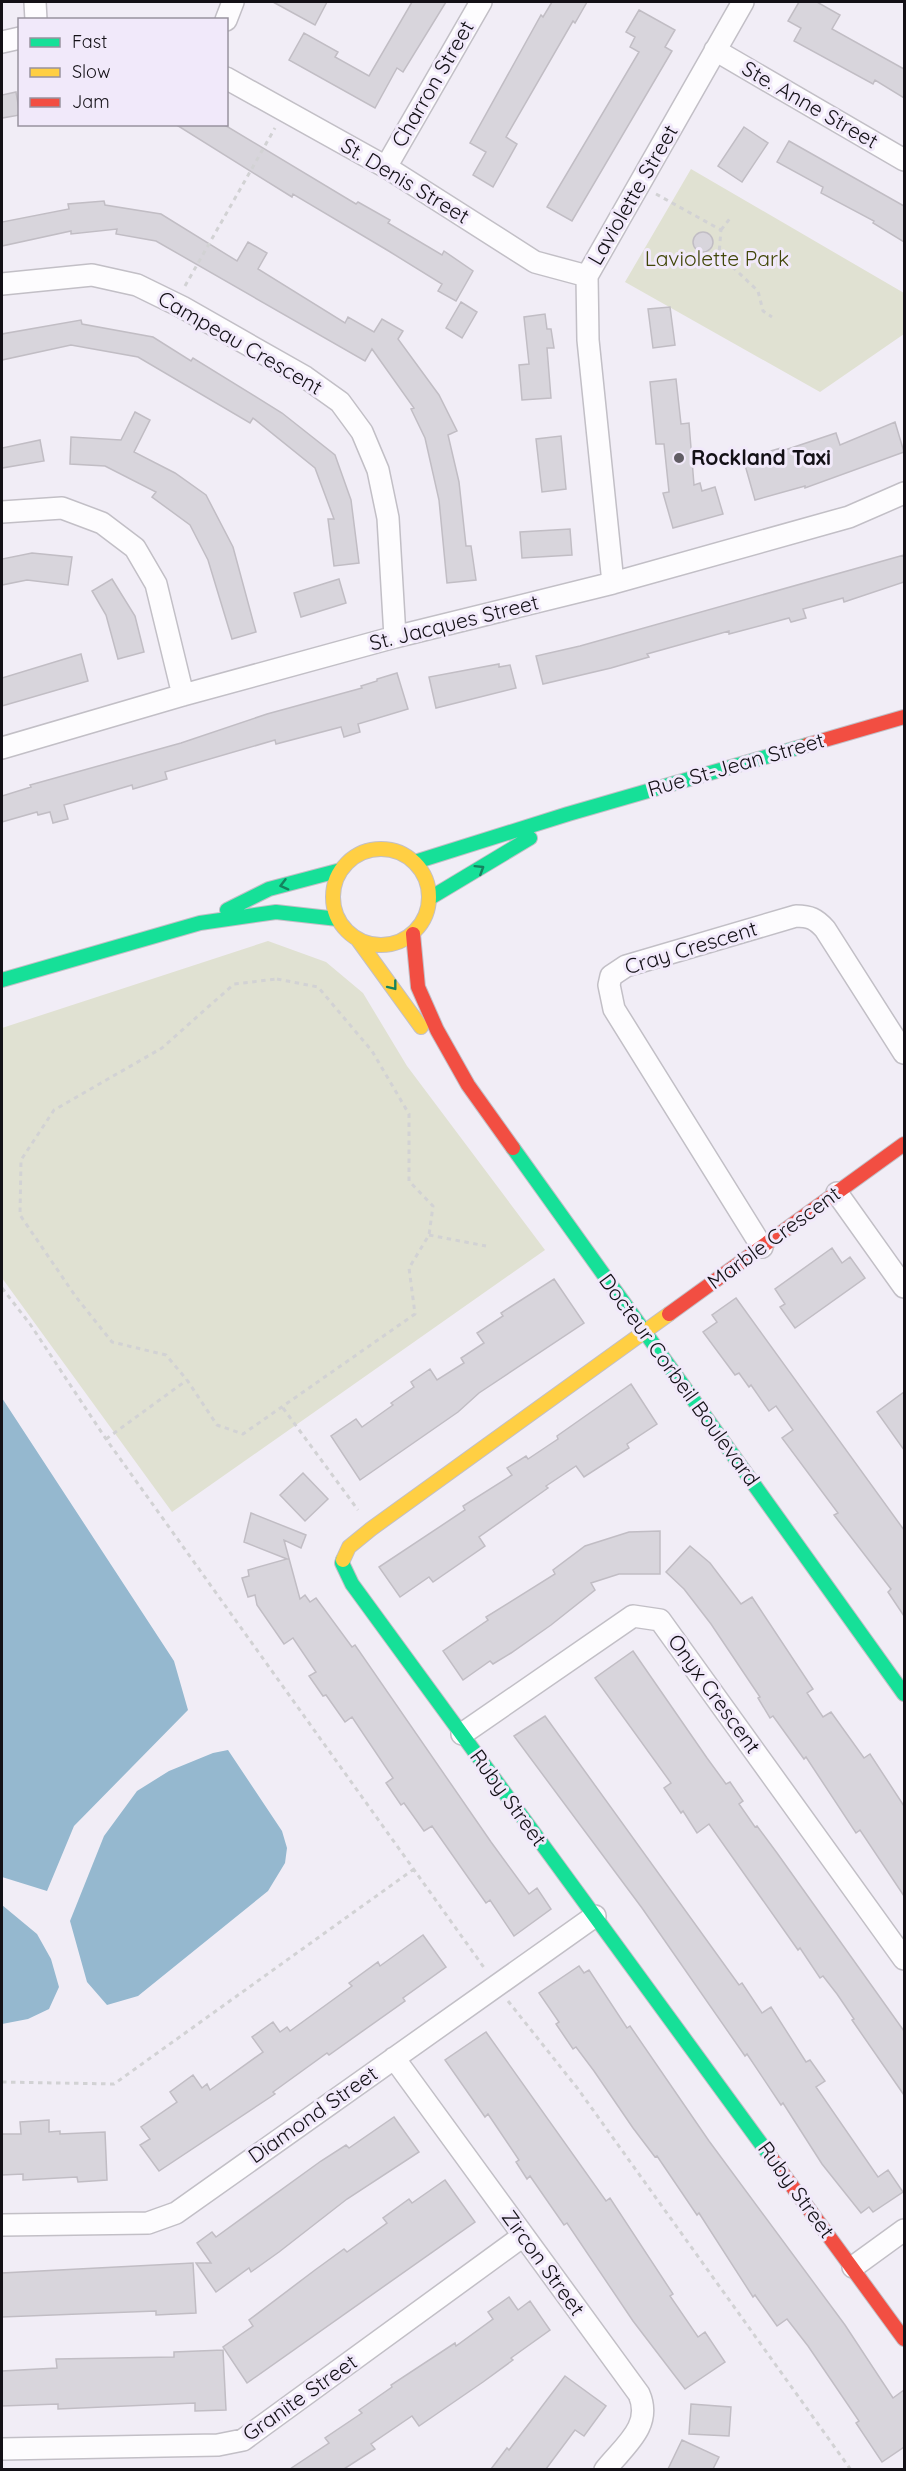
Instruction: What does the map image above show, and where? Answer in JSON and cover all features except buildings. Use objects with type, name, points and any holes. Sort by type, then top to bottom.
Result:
[{"type":"street","points":[[35,2],[36,18]]},
{"type":"street","points":[[227,18],[233,2]]},
{"type":"street","name":"Charron Street","points":[[386,167],[481,2]]},
{"type":"street","name":"Laviolette Street","points":[[613,584],[588,340],[587,276],[743,2]]},
{"type":"street","points":[[2,42],[18,38]]},
{"type":"street","name":"Ste. Anne Street","points":[[715,50],[904,160]]},
{"type":"street","name":"St. Denis Street","points":[[228,79],[386,167],[535,262],[587,276]]},
{"type":"street","name":"Campeau Crescent","points":[[2,284],[92,275],[136,285],[175,304],[305,377],[340,402],[362,432],[378,470],[388,518],[395,637]]},
{"type":"street","name":"St. Jacques Street","points":[[2,748],[183,695],[395,637],[613,584],[849,517],[904,493]]},
{"type":"street","points":[[2,512],[20,508],[62,508],[102,523],[135,548],[156,584],[183,695]]},
{"type":"street","name":"Rue St-Jean Street","points":[[415,862],[568,814],[904,717]]},
{"type":"street","name":"Rue St-Jean Street","points":[[430,898],[568,814]]},
{"type":"street","points":[[368,850],[392,850],[415,862],[423,872],[430,898],[422,924],[413,934],[401,942],[372,945],[358,940],[346,931],[338,919],[334,894],[341,870],[352,858],[368,850]]},
{"type":"street","points":[[2,980],[200,922],[269,890],[341,870]]},
{"type":"street","points":[[200,922],[276,912],[338,919]]},
{"type":"street","name":"Cray Crescent","points":[[762,1247],[614,1009],[609,985],[611,976],[627,966],[796,916],[807,916],[816,919],[825,929],[904,1053]]},
{"type":"street","name":"Docteur Corbeil Boulevard","points":[[413,934],[418,987],[455,1065]]},
{"type":"street","name":"Docteur Corbeil Boulevard","points":[[358,940],[426,1036],[455,1065],[644,1333],[904,1694]]},
{"type":"street","name":"Marble Crescent","points":[[644,1333],[904,1144]]},
{"type":"street","points":[[837,1193],[904,1287]]},
{"type":"street","name":"Ruby Street","points":[[644,1333],[371,1528],[349,1547],[342,1563],[352,1584],[904,2338]]},
{"type":"street","name":"Onyx Crescent","points":[[462,1734],[633,1616],[660,1620],[904,1959]]},
{"type":"street","name":"Diamond Street","points":[[2,2225],[148,2223],[167,2218],[595,1916]]},
{"type":"street","name":"Zircon Street","points":[[394,2058],[639,2394],[645,2416],[640,2427],[605,2469]]},
{"type":"street","points":[[852,2268],[904,2230]]},
{"type":"street","name":"Granite Street","points":[[2,2449],[218,2445],[243,2440],[523,2236]]},
{"type":"path","points":[[175,304],[285,111]]},
{"type":"path","points":[[639,184],[721,230]]},
{"type":"path","points":[[719,254],[721,230],[731,217]]},
{"type":"path","points":[[696,264],[719,254]]},
{"type":"path","points":[[719,254],[758,291],[763,311],[772,317]]},
{"type":"path","points":[[277,979],[318,987],[372,1051],[409,1114],[409,1181],[433,1206],[429,1235],[408,1268],[415,1314],[243,1434],[217,1425],[187,1380],[166,1355],[112,1342],[76,1298],[20,1215],[21,1160],[54,1110],[162,1048],[234,984],[277,979]]},
{"type":"path","points":[[429,1235],[486,1246]]},
{"type":"path","points":[[2,1288],[30,1324],[106,1439],[497,1987],[578,2089],[851,2469]]},
{"type":"path","points":[[106,1439],[187,1380]]},
{"type":"path","points":[[283,1408],[371,1528]]},
{"type":"path","points":[[2,2082],[114,2084],[414,1869]]},
{"type":"green space","name":"Laviolette Park","points":[[691,169],[904,293],[904,334],[820,392],[625,282]]},
{"type":"green space","points":[[268,941],[326,962],[363,993],[407,1066],[545,1250],[172,1512],[2,1278],[2,1028]]},
{"type":"water","points":[[2,1398],[174,1661],[188,1710],[74,1826],[47,1891],[2,1877]]},
{"type":"water","points":[[228,1750],[282,1831],[287,1848],[285,1863],[268,1891],[138,1996],[107,2005],[87,1982],[70,1921],[104,1836],[137,1791],[169,1771],[213,1753]]},
{"type":"water","points":[[2,1905],[37,1934],[51,1959],[59,1987],[49,2009],[28,2019],[2,2024]]},
{"type":"traffic: fast","points":[[415,862],[568,814],[807,745]]},
{"type":"traffic: fast","points":[[430,898],[530,838]]},
{"type":"traffic: fast","points":[[227,910],[269,889],[341,870]]},
{"type":"traffic: fast","points":[[2,980],[200,923],[276,912],[338,919]]},
{"type":"traffic: fast","points":[[513,1148],[904,1694]]},
{"type":"traffic: fast","points":[[343,1560],[342,1563],[352,1584],[770,2156]]},
{"type":"traffic: slow","points":[[381,849],[399,853],[415,863],[425,879],[429,897],[425,915],[415,931],[399,941],[381,945],[363,941],[347,931],[337,915],[333,897],[337,879],[347,863],[363,853],[381,849]]},
{"type":"traffic: slow","points":[[358,940],[421,1027]]},
{"type":"traffic: slow","points":[[343,1560],[349,1547],[371,1529],[669,1314]]},
{"type":"traffic: jam","points":[[807,745],[904,717]]},
{"type":"traffic: jam","points":[[413,934],[418,987],[437,1030],[468,1085],[513,1148]]},
{"type":"traffic: jam","points":[[669,1314],[904,1144]]},
{"type":"traffic: jam","points":[[770,2156],[904,2339]]},
{"type":"place","name":"Rockland Taxi","points":[[679,458]]}]
